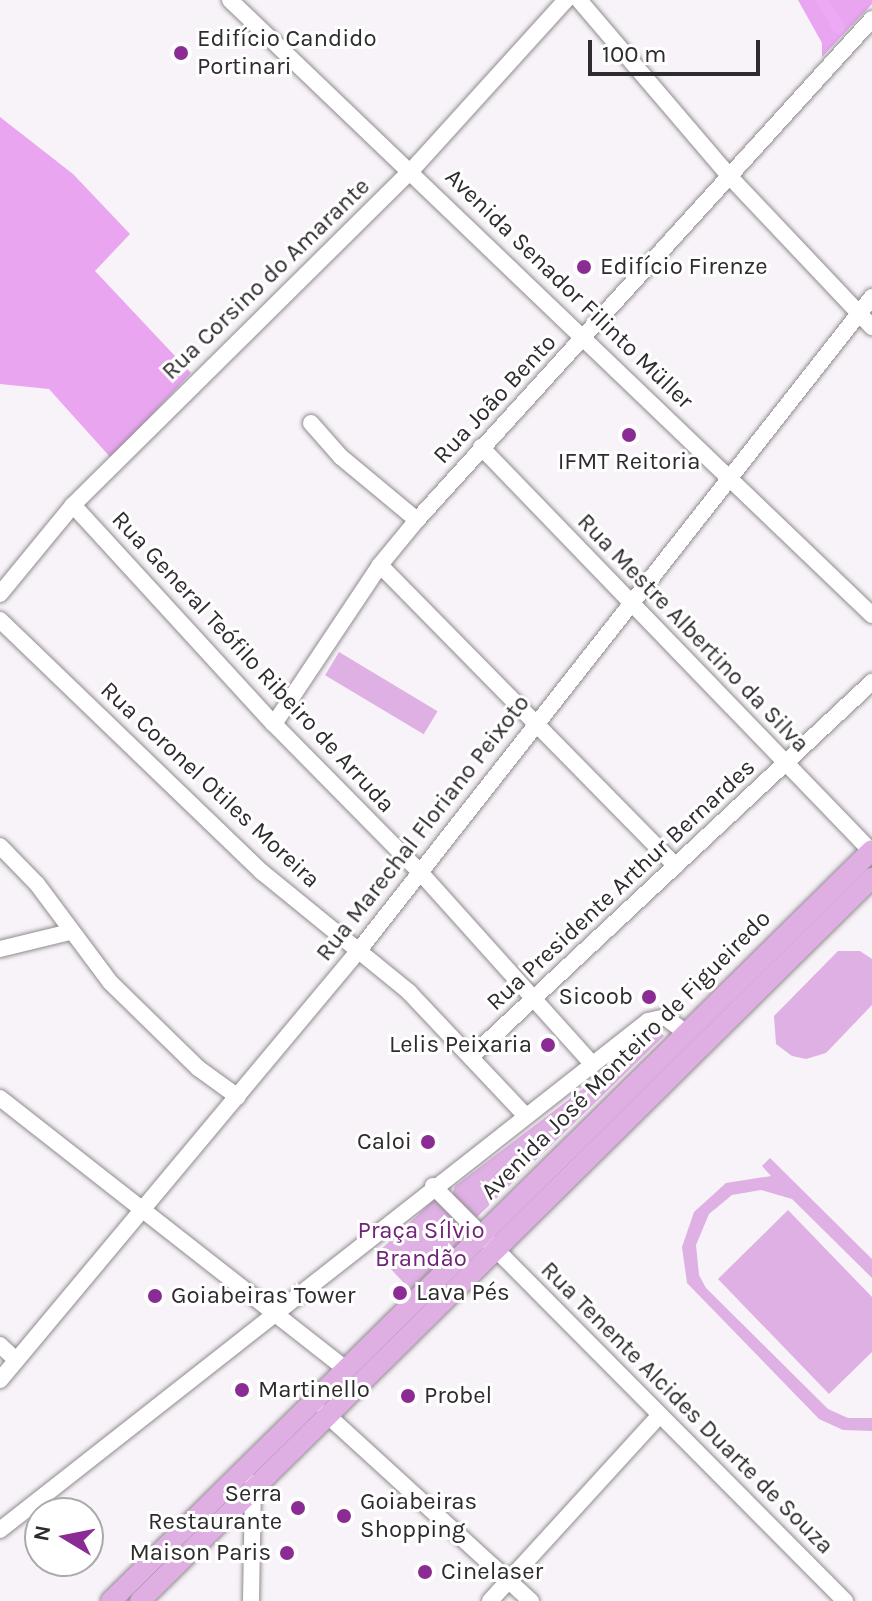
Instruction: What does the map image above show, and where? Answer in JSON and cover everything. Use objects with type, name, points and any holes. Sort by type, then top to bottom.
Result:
[{"type":"main road","name":"Avenida José Monteiro de Figueiredo","points":[[486,1244],[685,1032],[872,850]]},
{"type":"main road","name":"Avenida José Monteiro de Figueiredo","points":[[111,1601],[344,1368],[486,1244],[872,878]]},
{"type":"main road","points":[[140,1601],[486,1244]]},
{"type":"street","name":"Avenida Senador Filinto Müller","points":[[230,0],[586,337],[872,615]]},
{"type":"street","name":"Rua Corsino do Amarante","points":[[0,594],[73,505],[411,171],[566,0]]},
{"type":"street","points":[[579,0],[732,179],[872,327]]},
{"type":"street","name":"Rua João Bento","points":[[274,724],[380,565],[417,520],[481,447],[732,179],[872,19]]},
{"type":"street","name":"Rua Marechal Floriano Peixoto","points":[[0,1380],[360,949],[872,297]]},
{"type":"street","points":[[311,423],[341,457],[417,520]]},
{"type":"street","name":"Rua Mestre Albertino da Silva","points":[[481,447],[631,606],[872,850]]},
{"type":"street","name":"Rua General Teófilo Ribeiro de Arruda","points":[[73,505],[274,724],[420,872],[592,1064]]},
{"type":"street","points":[[380,565],[676,866]]},
{"type":"street","name":"Rua Coronel Otiles Moreira","points":[[0,620],[262,872],[360,949],[472,1056],[526,1116]]},
{"type":"street","name":"Rua Presidente Arthur Bernardes","points":[[472,1056],[872,682]]},
{"type":"street","points":[[0,846],[37,884],[70,932],[128,1000],[198,1068],[238,1097]]},
{"type":"street","points":[[0,949],[70,932]]},
{"type":"street","points":[[0,1530],[433,1186],[654,1018],[670,1019],[685,1032]]},
{"type":"street","points":[[0,1098],[140,1211],[344,1368]]},
{"type":"street","name":"Rua Tenente Alcides Duarte de Souza","points":[[433,1186],[486,1244],[845,1601]]},
{"type":"street","points":[[0,1345],[16,1360]]},
{"type":"street","points":[[325,1413],[531,1601]]},
{"type":"street","points":[[490,1601],[660,1415]]},
{"type":"street","points":[[251,1458],[251,1601]]},
{"type":"green space","points":[[339,652],[438,711],[424,734],[325,675]]},
{"type":"green space","points":[[838,951],[860,951],[872,959],[872,1005],[826,1053],[806,1059],[792,1056],[776,1044],[774,1016]]},
{"type":"green space","name":"Praça Sílvio Brandão","points":[[659,1031],[664,1036],[474,1220],[452,1195],[455,1186]]},
{"type":"green space","points":[[770,1158],[872,1259],[872,1278],[792,1199],[761,1190],[732,1195],[709,1214],[696,1245],[699,1275],[706,1288],[828,1409],[848,1418],[872,1418],[872,1431],[843,1430],[819,1419],[687,1283],[682,1247],[694,1212],[726,1183],[771,1176],[762,1166]]},
{"type":"green space","name":"Praça Sílvio Brandão","points":[[435,1199],[469,1236],[411,1290],[376,1254]]},
{"type":"green space","points":[[788,1210],[872,1297],[872,1352],[829,1394],[718,1279]]},
{"type":"shaded area","points":[[798,0],[872,0],[872,4],[822,57],[822,43]]},
{"type":"shaded area","points":[[0,117],[73,174],[130,234],[95,271],[191,373],[111,458],[49,389],[0,384]]},
{"type":"waterway","points":[[822,0],[839,28]]},
{"type":"place","name":"Edifício Candido Portinari","points":[[181,53]]},
{"type":"place","name":"Edifício Firenze","points":[[584,267]]},
{"type":"place","name":"IFMT Reitoria","points":[[629,435]]},
{"type":"place","name":"Sicoob","points":[[649,997]]},
{"type":"place","name":"Lelis Peixaria","points":[[548,1045]]},
{"type":"place","name":"Caloi","points":[[428,1142]]},
{"type":"place","name":"Lava Pés","points":[[400,1293]]},
{"type":"place","name":"Goiabeiras Tower","points":[[155,1296]]},
{"type":"place","name":"Martinello","points":[[242,1390]]},
{"type":"place","name":"Probel","points":[[408,1396]]},
{"type":"place","name":"Serra Restaurante","points":[[298,1508]]},
{"type":"place","name":"Goiabeiras Shopping","points":[[344,1516]]},
{"type":"place","name":"Maison Paris","points":[[287,1553]]},
{"type":"place","name":"Cinelaser","points":[[425,1572]]}]
